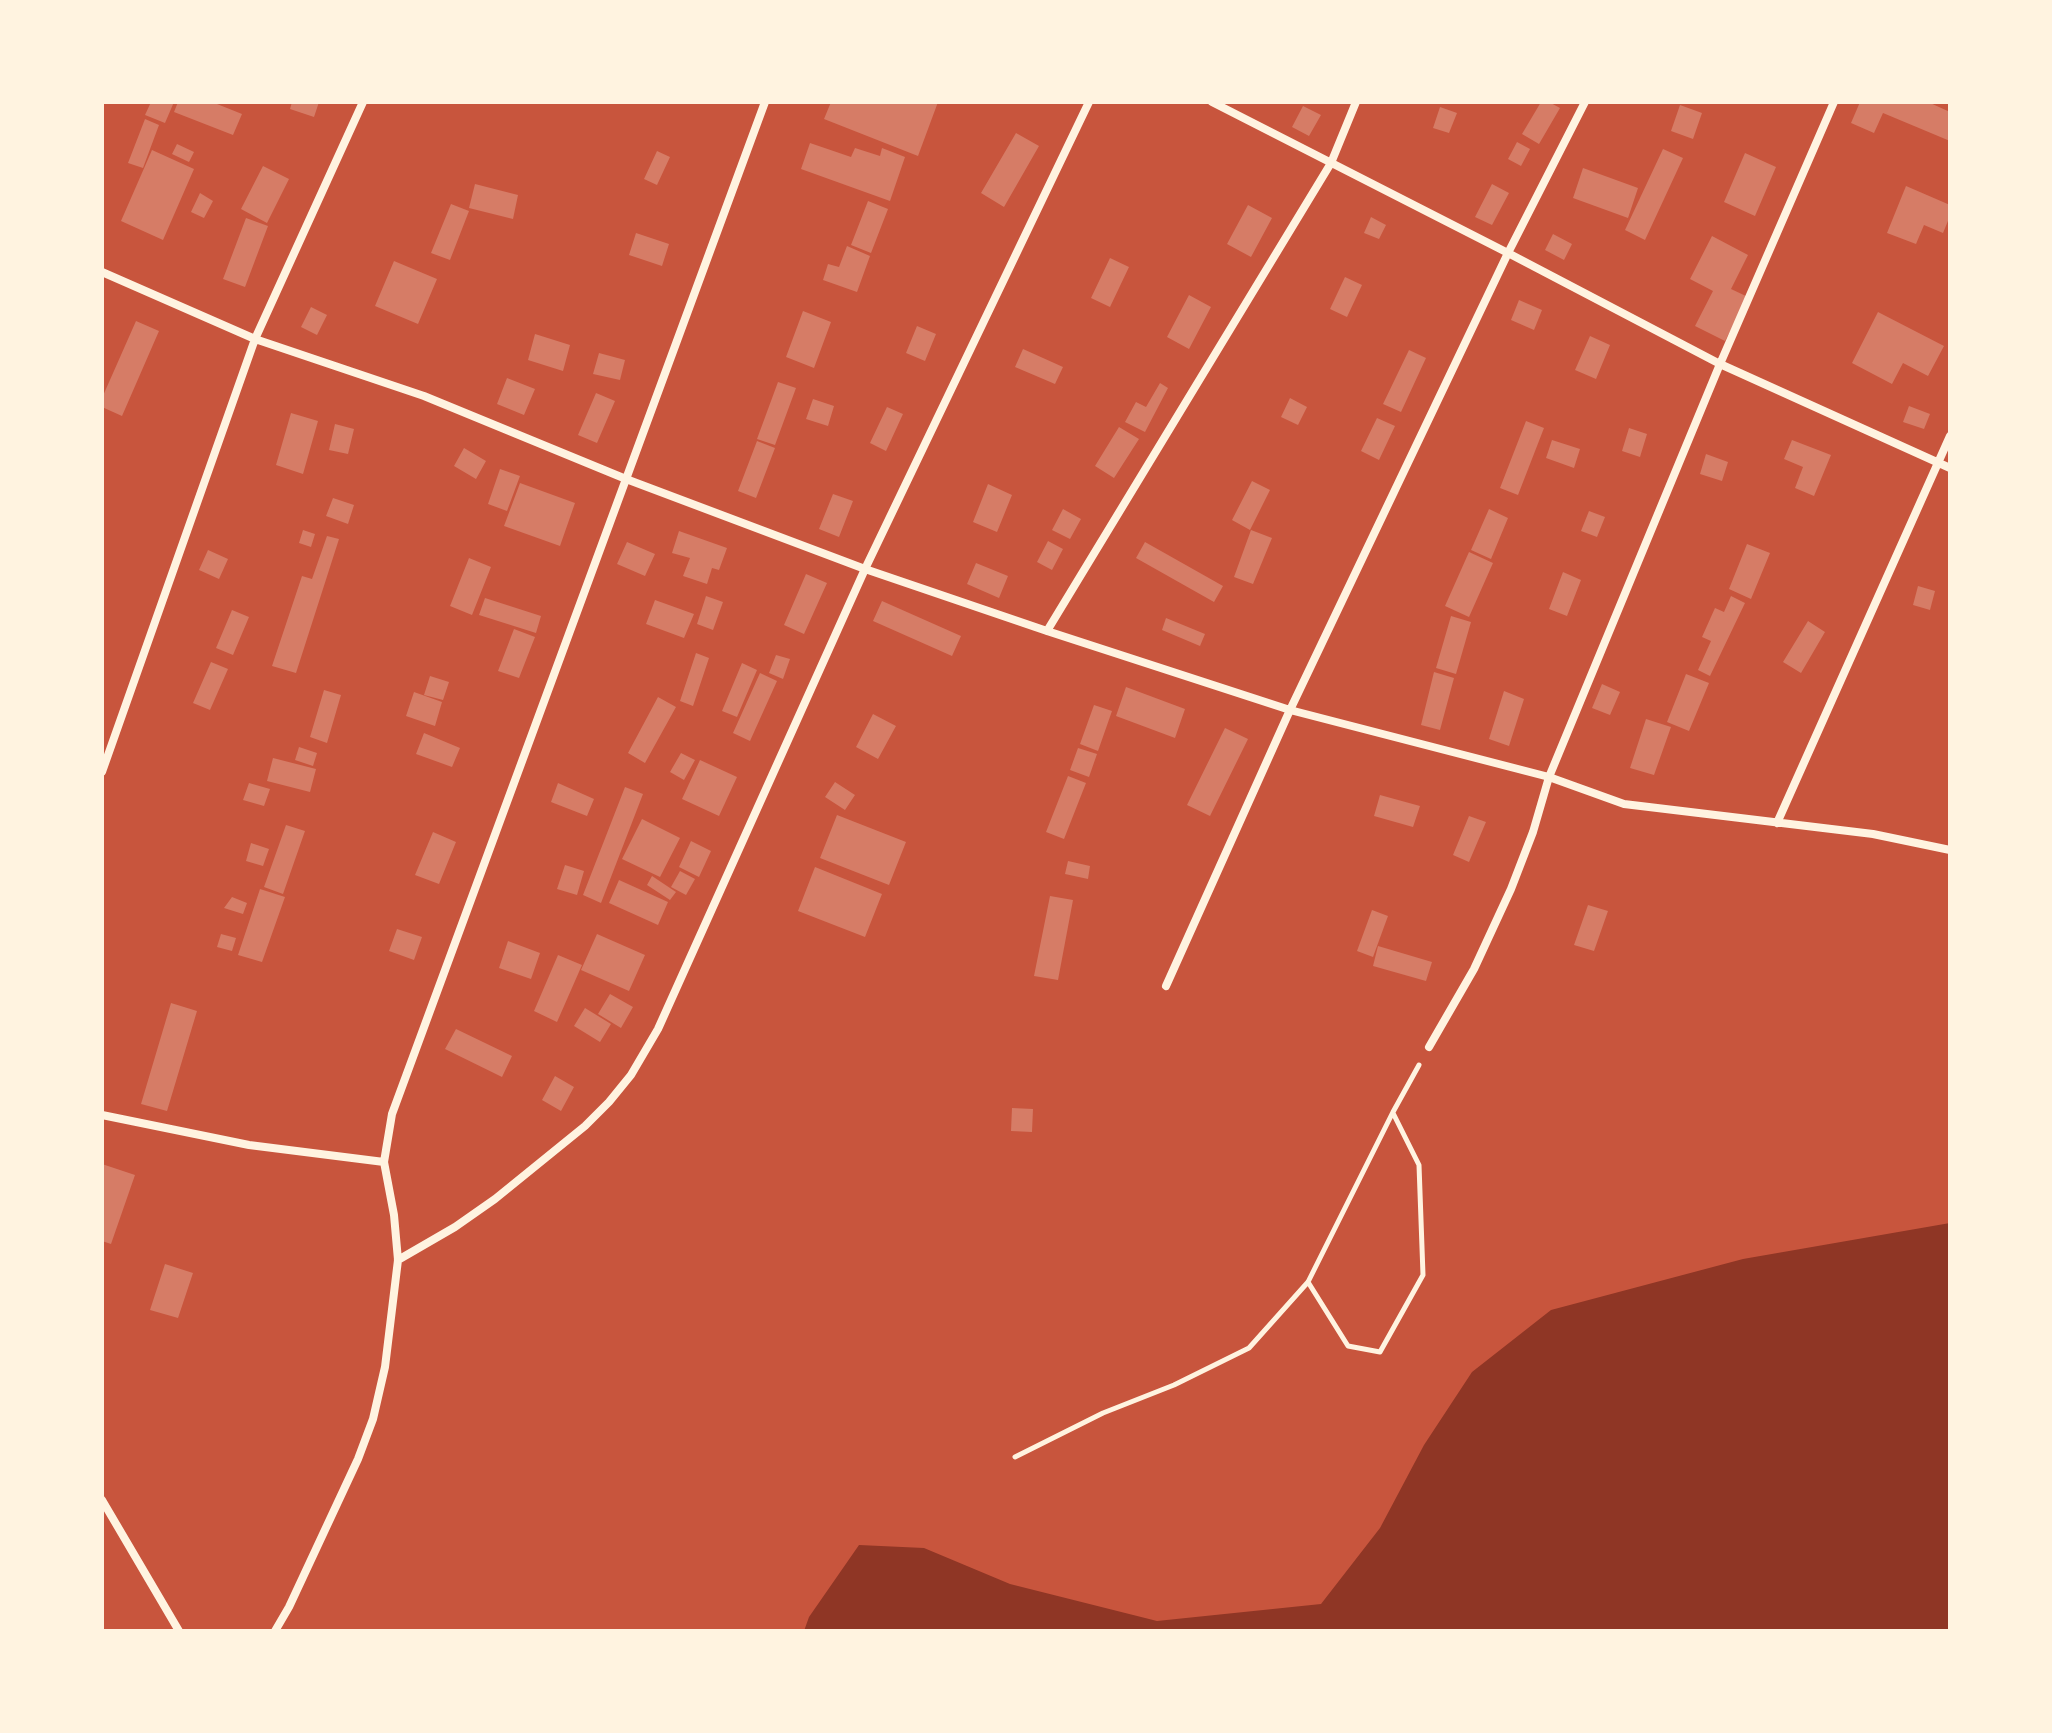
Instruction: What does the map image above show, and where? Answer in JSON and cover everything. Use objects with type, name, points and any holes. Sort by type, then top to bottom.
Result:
[{"type":"street","points":[[102,772],[255,339],[363,102]]},
{"type":"street","points":[[275,1631],[358,1459],[373,1419],[385,1367],[398,1260],[394,1215],[384,1162],[392,1114],[765,102]]},
{"type":"street","points":[[398,1260],[455,1227],[495,1199],[585,1126],[631,1075],[658,1029],[865,569],[1089,102]]},
{"type":"street","points":[[1212,102],[1720,364],[1950,468]]},
{"type":"street","points":[[1047,631],[1331,163],[1356,102]]},
{"type":"street","points":[[1166,986],[1290,710],[1508,253],[1585,102]]},
{"type":"street","points":[[1429,1047],[1474,969],[1511,889],[1533,832],[1549,777],[1720,364],[1834,102]]},
{"type":"street","points":[[102,272],[255,339],[424,396],[626,479],[865,569],[1290,710],[1549,777],[1624,804],[1873,834],[1950,850]]},
{"type":"street","points":[[1777,823],[1950,436]]},
{"type":"street","points":[[102,1115],[249,1145],[384,1162]]},
{"type":"street","points":[[102,1500],[179,1631]]},
{"type":"path","points":[[1015,1457],[1103,1413],[1174,1385],[1249,1348],[1308,1282],[1429,1047]]},
{"type":"path","points":[[1308,1282],[1348,1346],[1380,1352],[1423,1275],[1419,1165],[1393,1112]]},
{"type":"shaded area","points":[[1950,1223],[1950,1631],[804,1631],[809,1617],[859,1545],[924,1548],[1010,1584],[1157,1621],[1321,1604],[1380,1528],[1424,1445],[1472,1372],[1551,1310],[1743,1259]]},
{"type":"building","points":[[151,102],[174,102],[165,123],[145,115]]},
{"type":"building","points":[[178,102],[212,102],[242,114],[233,135],[174,112]]},
{"type":"building","points":[[292,102],[319,102],[314,117],[290,109]]},
{"type":"building","points":[[831,102],[938,102],[918,156],[824,119]]},
{"type":"building","points":[[1541,102],[1549,102],[1560,108],[1539,144],[1522,134]]},
{"type":"building","points":[[1860,102],[1928,102],[1950,112],[1950,141],[1883,113],[1874,133],[1851,123]]},
{"type":"building","points":[[1680,105],[1702,113],[1693,139],[1671,131]]},
{"type":"building","points":[[1303,106],[1321,115],[1309,136],[1292,127]]},
{"type":"building","points":[[1440,107],[1457,113],[1449,133],[1433,128]]},
{"type":"building","points":[[145,119],[159,125],[143,168],[128,163]]},
{"type":"building","points":[[1016,133],[1039,146],[1004,207],[981,193]]},
{"type":"building","points":[[1517,142],[1530,149],[1521,166],[1508,159]]},
{"type":"building","points":[[810,143],[851,157],[855,148],[880,156],[882,148],[905,157],[890,201],[801,169]]},
{"type":"building","points":[[177,144],[194,152],[189,162],[172,154]]},
{"type":"building","points":[[1663,149],[1683,158],[1645,240],[1625,230]]},
{"type":"building","points":[[152,150],[194,169],[163,240],[121,221]]},
{"type":"building","points":[[657,151],[670,157],[657,185],[644,179]]},
{"type":"building","points":[[1745,153],[1776,167],[1755,216],[1724,202]]},
{"type":"building","points":[[263,166],[289,179],[267,223],[241,209]]},
{"type":"building","points":[[1583,168],[1638,188],[1628,218],[1573,198]]},
{"type":"building","points":[[475,184],[518,195],[513,219],[469,208]]},
{"type":"building","points":[[1492,184],[1509,193],[1492,225],[1475,217]]},
{"type":"building","points":[[1906,186],[1950,205],[1950,216],[1943,233],[1924,225],[1916,244],[1887,233]]},
{"type":"building","points":[[200,193],[213,201],[204,218],[191,212]]},
{"type":"building","points":[[868,201],[888,209],[871,253],[851,245]]},
{"type":"building","points":[[451,204],[469,211],[450,260],[431,253]]},
{"type":"building","points":[[1248,205],[1272,218],[1251,257],[1227,244]]},
{"type":"building","points":[[1371,217],[1386,225],[1379,239],[1364,233]]},
{"type":"building","points":[[246,218],[268,226],[245,287],[223,279]]},
{"type":"building","points":[[636,233],[669,244],[662,266],[629,255]]},
{"type":"building","points":[[1553,234],[1572,244],[1564,260],[1545,250]]},
{"type":"building","points":[[1712,236],[1748,255],[1731,289],[1748,297],[1725,341],[1695,326],[1713,291],[1690,279]]},
{"type":"building","points":[[847,246],[870,256],[857,292],[823,280],[828,264],[839,267]]},
{"type":"building","points":[[1110,258],[1129,267],[1110,307],[1091,298]]},
{"type":"building","points":[[394,261],[437,279],[418,324],[375,306]]},
{"type":"building","points":[[1345,277],[1362,285],[1347,317],[1330,309]]},
{"type":"building","points":[[1189,295],[1211,307],[1189,349],[1167,337]]},
{"type":"building","points":[[1519,300],[1542,310],[1534,330],[1511,320]]},
{"type":"building","points":[[311,307],[327,315],[317,335],[301,327]]},
{"type":"building","points":[[803,311],[831,322],[814,368],[786,357]]},
{"type":"building","points":[[1878,312],[1944,346],[1928,376],[1903,363],[1892,384],[1852,363]]},
{"type":"building","points":[[136,321],[159,331],[122,416],[102,407],[102,398]]},
{"type":"building","points":[[917,326],[936,334],[925,361],[906,353]]},
{"type":"building","points":[[535,334],[570,345],[563,371],[528,360]]},
{"type":"building","points":[[1590,336],[1610,345],[1596,379],[1575,370]]},
{"type":"building","points":[[1023,349],[1063,367],[1055,384],[1015,367]]},
{"type":"building","points":[[1409,350],[1426,358],[1401,412],[1383,404]]},
{"type":"building","points":[[599,353],[625,360],[620,380],[593,374]]},
{"type":"building","points":[[507,378],[535,389],[524,415],[497,404]]},
{"type":"building","points":[[778,382],[796,388],[775,445],[757,439]]},
{"type":"building","points":[[1160,383],[1168,388],[1145,432],[1125,422],[1136,402],[1146,407]]},
{"type":"building","points":[[596,393],[615,401],[597,443],[578,435]]},
{"type":"building","points":[[1290,398],[1307,407],[1298,425],[1281,417]]},
{"type":"building","points":[[813,399],[834,406],[828,426],[806,419]]},
{"type":"building","points":[[1909,406],[1930,414],[1924,429],[1903,422]]},
{"type":"building","points":[[887,407],[903,414],[886,451],[870,443]]},
{"type":"building","points":[[291,413],[318,421],[303,474],[276,465]]},
{"type":"building","points":[[1377,418],[1395,426],[1379,460],[1361,451]]},
{"type":"building","points":[[1526,421],[1544,428],[1518,495],[1500,488]]},
{"type":"building","points":[[335,424],[354,429],[348,454],[329,450]]},
{"type":"building","points":[[1119,427],[1139,439],[1114,478],[1095,466]]},
{"type":"building","points":[[1629,428],[1647,434],[1640,457],[1622,451]]},
{"type":"building","points":[[1552,440],[1580,449],[1574,468],[1546,458]]},
{"type":"building","points":[[1792,440],[1831,455],[1814,496],[1795,488],[1803,467],[1784,459]]},
{"type":"building","points":[[757,441],[775,448],[756,498],[738,491]]},
{"type":"building","points":[[464,448],[486,461],[476,479],[454,466]]},
{"type":"building","points":[[1706,454],[1728,462],[1722,481],[1700,474]]},
{"type":"building","points":[[500,469],[520,476],[507,511],[488,504]]},
{"type":"building","points":[[1252,481],[1270,490],[1250,530],[1232,520]]},
{"type":"building","points":[[520,483],[575,503],[560,546],[504,526]]},
{"type":"building","points":[[988,484],[1012,495],[997,532],[973,522]]},
{"type":"building","points":[[833,494],[853,501],[839,537],[819,529]]},
{"type":"building","points":[[333,498],[354,505],[348,524],[326,516]]},
{"type":"building","points":[[1063,509],[1081,519],[1070,539],[1052,530]]},
{"type":"building","points":[[1489,509],[1508,518],[1491,559],[1471,550]]},
{"type":"building","points":[[1589,511],[1605,517],[1597,537],[1581,531]]},
{"type":"building","points":[[303,530],[315,534],[311,547],[299,543]]},
{"type":"building","points":[[1251,530],[1272,538],[1253,584],[1234,577]]},
{"type":"building","points":[[679,531],[727,548],[719,570],[712,568],[707,584],[683,576],[690,558],[672,553]]},
{"type":"building","points":[[327,536],[339,539],[296,673],[272,666],[302,576],[312,579]]},
{"type":"building","points":[[1048,541],[1063,549],[1052,570],[1037,562]]},
{"type":"building","points":[[627,542],[655,554],[645,576],[617,564]]},
{"type":"building","points":[[1145,542],[1223,586],[1214,602],[1136,558]]},
{"type":"building","points":[[1747,544],[1770,553],[1751,599],[1729,589]]},
{"type":"building","points":[[208,550],[228,559],[219,579],[199,570]]},
{"type":"building","points":[[1469,552],[1493,563],[1469,617],[1445,606]]},
{"type":"building","points":[[469,558],[491,567],[472,615],[450,606]]},
{"type":"building","points":[[976,563],[1008,576],[999,598],[967,584]]},
{"type":"building","points":[[1563,572],[1581,580],[1567,616],[1549,609]]},
{"type":"building","points":[[806,574],[827,583],[804,634],[784,625]]},
{"type":"building","points":[[1918,586],[1935,591],[1930,610],[1913,605]]},
{"type":"building","points":[[706,596],[723,602],[713,630],[697,624]]},
{"type":"building","points":[[1731,596],[1745,603],[1710,676],[1698,670],[1711,641],[1702,637],[1715,608],[1724,612]]},
{"type":"building","points":[[485,598],[541,616],[536,633],[479,615]]},
{"type":"building","points":[[655,600],[694,614],[684,638],[646,624]]},
{"type":"building","points":[[882,601],[961,636],[952,656],[873,621]]},
{"type":"building","points":[[232,610],[249,617],[233,655],[216,648]]},
{"type":"building","points":[[1451,616],[1471,622],[1456,674],[1436,668]]},
{"type":"building","points":[[1166,618],[1205,634],[1200,646],[1162,630]]},
{"type":"building","points":[[1808,621],[1825,632],[1801,673],[1783,662]]},
{"type":"building","points":[[514,629],[535,637],[519,678],[498,671]]},
{"type":"building","points":[[696,653],[709,658],[693,706],[680,701]]},
{"type":"building","points":[[776,655],[790,659],[783,679],[769,673]]},
{"type":"building","points":[[211,662],[228,669],[210,710],[193,703]]},
{"type":"building","points":[[742,663],[757,670],[737,717],[722,711]]},
{"type":"building","points":[[1434,672],[1454,678],[1440,730],[1421,725]]},
{"type":"building","points":[[760,673],[777,681],[750,741],[733,733]]},
{"type":"building","points":[[1686,674],[1709,683],[1689,731],[1667,722]]},
{"type":"building","points":[[430,676],[449,682],[443,700],[424,695]]},
{"type":"building","points":[[1602,684],[1620,692],[1610,715],[1592,708]]},
{"type":"building","points":[[1126,687],[1185,709],[1175,738],[1116,716]]},
{"type":"building","points":[[324,690],[341,695],[327,743],[310,737]]},
{"type":"building","points":[[1504,691],[1524,699],[1509,746],[1489,739]]},
{"type":"building","points":[[414,692],[442,702],[435,726],[406,716]]},
{"type":"building","points":[[658,697],[676,707],[645,763],[628,753]]},
{"type":"building","points":[[1094,705],[1112,711],[1098,751],[1080,744]]},
{"type":"building","points":[[873,714],[896,726],[878,759],[856,747]]},
{"type":"building","points":[[1646,719],[1671,727],[1654,775],[1630,768]]},
{"type":"building","points":[[1225,728],[1248,739],[1210,816],[1187,805]]},
{"type":"building","points":[[424,733],[460,748],[452,767],[416,754]]},
{"type":"building","points":[[299,747],[317,753],[313,766],[295,760]]},
{"type":"building","points":[[1078,748],[1097,754],[1089,777],[1070,770]]},
{"type":"building","points":[[681,753],[695,760],[684,780],[670,772]]},
{"type":"building","points":[[273,758],[316,769],[310,792],[267,781]]},
{"type":"building","points":[[700,760],[737,777],[719,816],[682,799]]},
{"type":"building","points":[[1068,776],[1086,783],[1064,839],[1046,832]]},
{"type":"building","points":[[835,782],[855,795],[845,810],[825,797]]},
{"type":"building","points":[[249,783],[270,789],[264,806],[243,800]]},
{"type":"building","points":[[558,783],[594,799],[587,816],[551,802]]},
{"type":"building","points":[[625,787],[643,794],[601,903],[583,895]]},
{"type":"building","points":[[1380,795],[1420,806],[1413,827],[1374,816]]},
{"type":"building","points":[[837,815],[906,842],[889,885],[820,858]]},
{"type":"building","points":[[1469,816],[1486,822],[1469,862],[1453,855]]},
{"type":"building","points":[[642,819],[680,838],[660,877],[622,859]]},
{"type":"building","points":[[286,825],[305,831],[283,894],[264,887]]},
{"type":"building","points":[[433,832],[456,842],[439,884],[415,875]]},
{"type":"building","points":[[691,841],[711,851],[699,877],[679,867]]},
{"type":"building","points":[[251,843],[269,849],[263,866],[246,861]]},
{"type":"building","points":[[1068,861],[1090,866],[1088,879],[1065,874]]},
{"type":"building","points":[[565,865],[584,871],[577,895],[557,889]]},
{"type":"building","points":[[815,867],[882,894],[865,937],[798,911]]},
{"type":"building","points":[[680,871],[695,879],[686,895],[671,887]]},
{"type":"building","points":[[652,876],[676,892],[670,900],[647,885]]},
{"type":"building","points":[[619,880],[668,902],[658,925],[609,903]]},
{"type":"building","points":[[260,889],[285,897],[262,962],[238,955]]},
{"type":"building","points":[[1050,896],[1073,900],[1058,980],[1034,976]]},
{"type":"building","points":[[232,897],[247,903],[243,914],[224,908]]},
{"type":"building","points":[[1588,905],[1608,911],[1594,951],[1574,945]]},
{"type":"building","points":[[1372,910],[1388,916],[1373,957],[1357,951]]},
{"type":"building","points":[[397,929],[422,937],[414,960],[389,951]]},
{"type":"building","points":[[221,934],[236,938],[232,951],[217,947]]},
{"type":"building","points":[[597,934],[645,955],[629,991],[581,970]]},
{"type":"building","points":[[508,941],[540,953],[531,979],[499,968]]},
{"type":"building","points":[[1378,946],[1432,962],[1426,981],[1373,966]]},
{"type":"building","points":[[558,955],[582,965],[557,1022],[534,1011]]},
{"type":"building","points":[[610,994],[633,1007],[621,1028],[598,1014]]},
{"type":"building","points":[[171,1003],[197,1011],[167,1111],[141,1104]]},
{"type":"building","points":[[585,1008],[611,1024],[600,1042],[574,1026]]},
{"type":"building","points":[[456,1029],[512,1056],[502,1077],[445,1049]]},
{"type":"building","points":[[555,1076],[574,1087],[561,1111],[542,1100]]},
{"type":"building","points":[[1012,1108],[1033,1109],[1032,1132],[1011,1131]]},
{"type":"building","points":[[102,1164],[135,1175],[111,1244],[102,1241]]},
{"type":"building","points":[[165,1264],[193,1273],[178,1318],[150,1310]]}]
